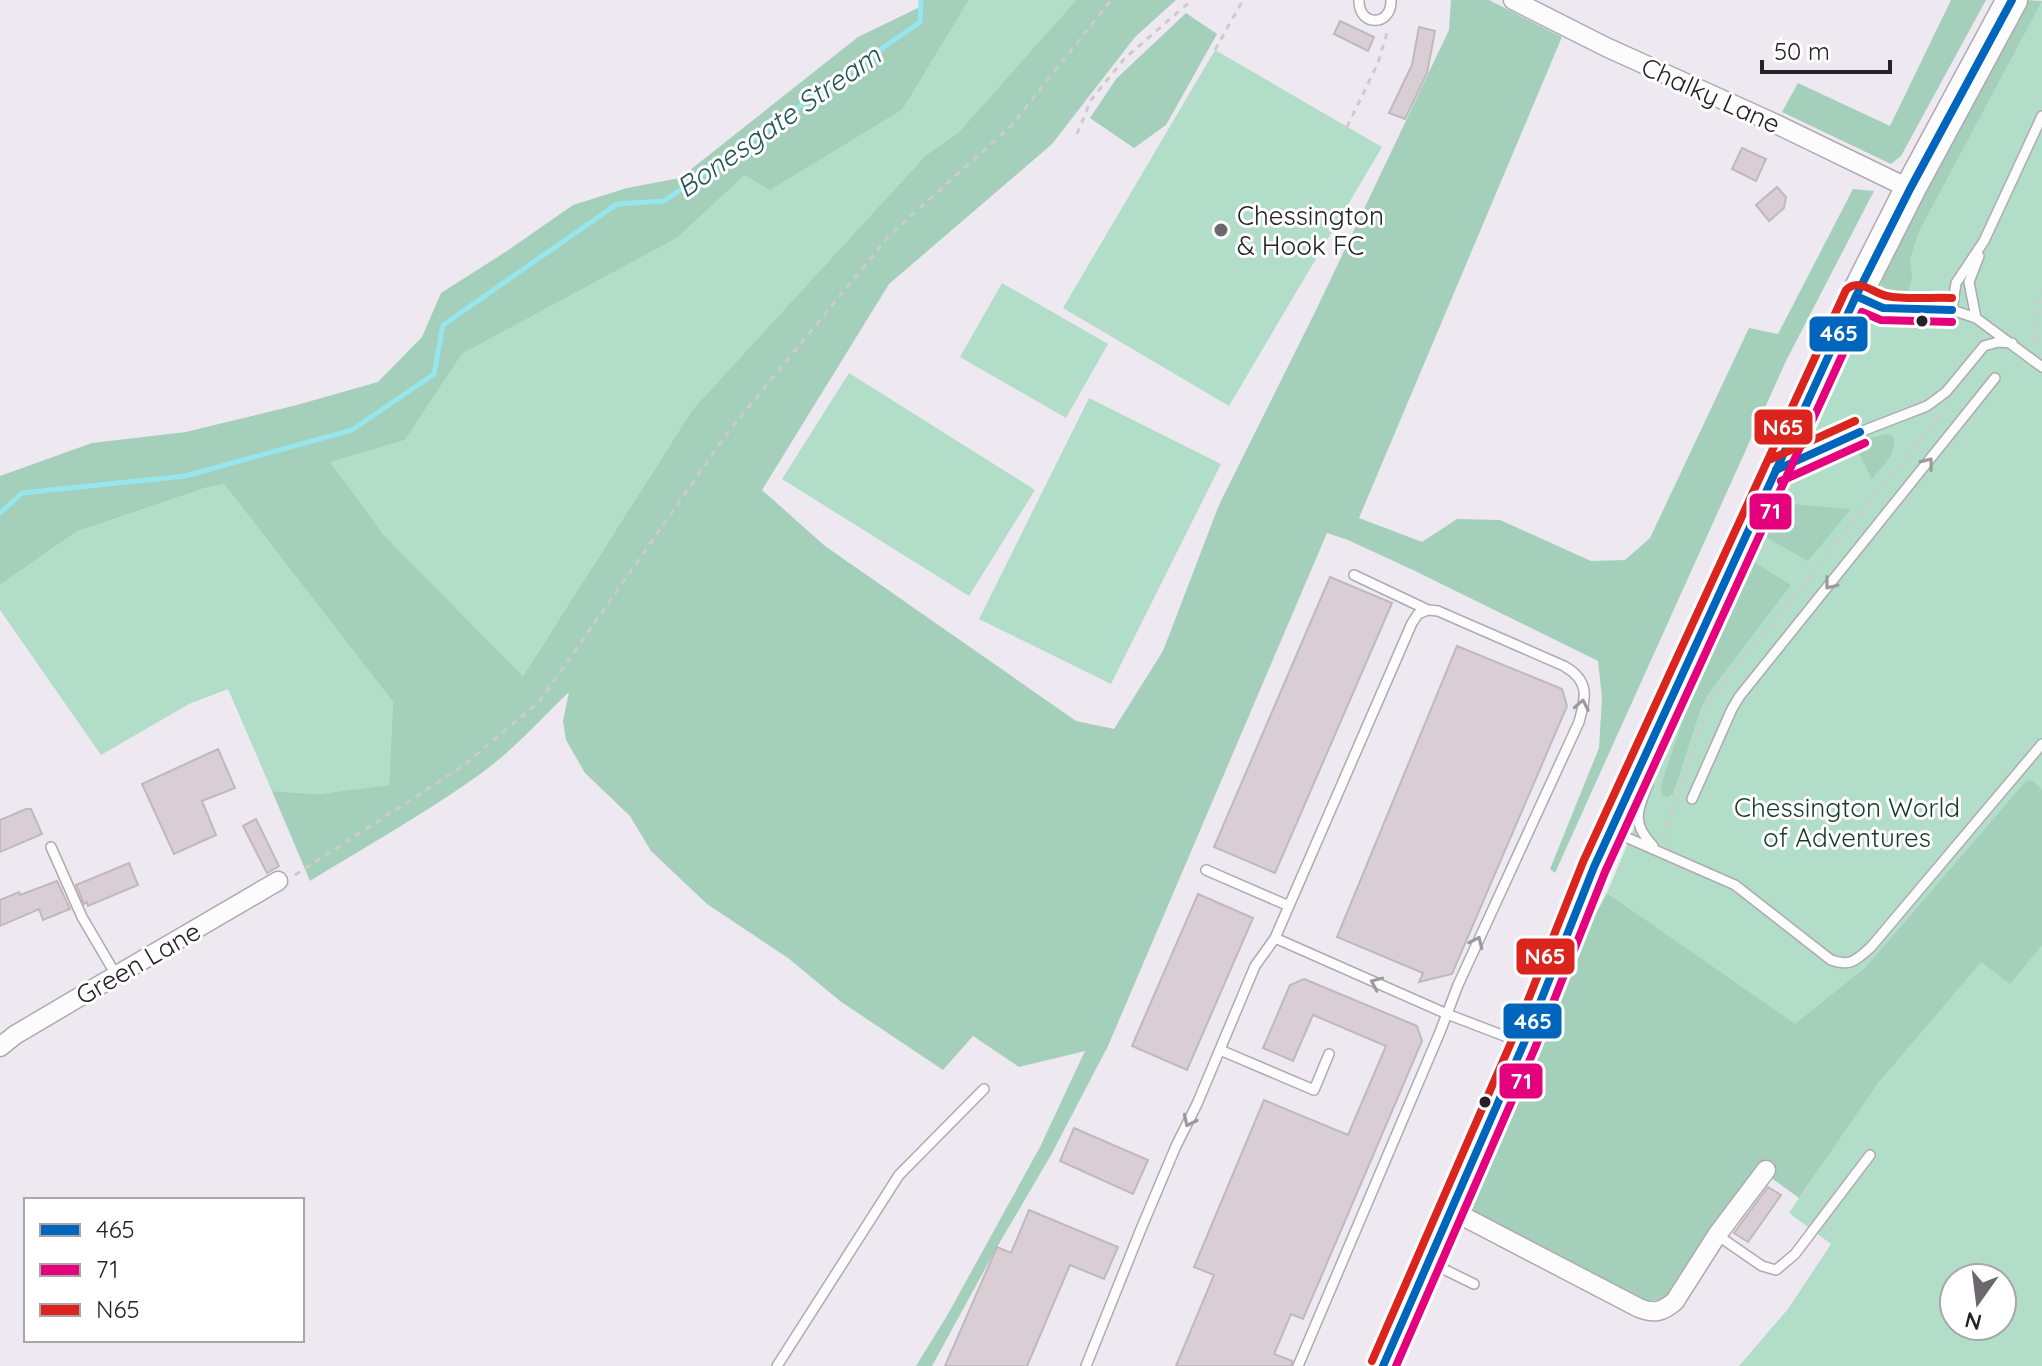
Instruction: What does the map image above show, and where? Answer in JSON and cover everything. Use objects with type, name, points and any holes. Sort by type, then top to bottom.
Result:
[{"type":"highway","points":[[1383,1366],[1524,1043],[1611,830],[1678,682],[1856,296],[2012,0]]},
{"type":"street","name":"Chalky Lane","points":[[1513,0],[1606,47],[1910,189]]},
{"type":"street","name":"Green Lane","points":[[0,1047],[15,1035],[278,881]]},
{"type":"street","points":[[1451,1210],[1647,1311],[1666,1309],[1675,1301],[1717,1235],[1766,1170]]},
{"type":"lane","points":[[1359,0],[1364,16],[1374,20],[1385,17],[1391,8],[1391,0]]},
{"type":"lane","points":[[1976,318],[1969,282],[1984,241],[2042,116]]},
{"type":"lane","points":[[1952,310],[1956,283],[1984,241]]},
{"type":"lane","points":[[1856,296],[1883,308],[1952,310],[1976,318],[2042,367]]},
{"type":"lane","points":[[1776,470],[1927,406],[1946,392],[1984,346],[1998,342],[2012,343]]},
{"type":"lane","points":[[1692,799],[1739,697],[1995,378]]},
{"type":"lane","points":[[1298,1366],[1464,971],[1579,722],[1585,692],[1582,680],[1564,666],[1438,611],[1428,610],[1354,575]]},
{"type":"lane","points":[[1086,1366],[1141,1229],[1255,966],[1275,938],[1412,623],[1418,614],[1428,610]]},
{"type":"lane","points":[[1658,851],[1639,829],[1637,816],[1669,731],[1678,682]]},
{"type":"lane","points":[[1611,830],[1735,885],[1831,960],[1842,964],[1852,963],[1895,914],[1909,903],[1943,857],[2038,743]]},
{"type":"lane","points":[[51,847],[82,917],[116,975]]},
{"type":"lane","points":[[1206,870],[1289,906]]},
{"type":"lane","points":[[1909,903],[1917,885]]},
{"type":"lane","points":[[1275,938],[1447,1014],[1524,1043]]},
{"type":"lane","points":[[1220,1050],[1314,1090],[1329,1054]]},
{"type":"lane","points":[[777,1366],[899,1175],[984,1089]]},
{"type":"lane","points":[[1717,1235],[1762,1266],[1776,1270],[1795,1254],[1870,1155]]},
{"type":"lane","points":[[1428,1262],[1474,1284]]},
{"type":"path","points":[[278,881],[295,875],[460,768],[539,702],[729,431],[889,236],[1011,126],[1111,0]]},
{"type":"path","points":[[1077,134],[1091,100],[1125,58],[1192,0]]},
{"type":"path","points":[[1215,50],[1243,0]]},
{"type":"path","points":[[1347,127],[1378,63],[1387,33],[1385,17]]},
{"type":"path","points":[[2034,340],[2042,290]]},
{"type":"green space","points":[[922,0],[969,0],[903,109],[770,190],[745,175],[677,238],[462,354],[405,440],[330,462],[384,535],[523,676],[693,409],[926,155],[958,133],[1076,0],[1176,0],[1135,37],[1052,144],[889,284],[762,490],[825,546],[1076,721],[1114,729],[1163,651],[1219,505],[1449,30],[1451,0],[1489,0],[1562,37],[1359,518],[1422,542],[1457,519],[1500,520],[1591,561],[1625,560],[1650,538],[1749,328],[1778,334],[1853,189],[1874,191],[1786,361],[1555,873],[1550,869],[1599,748],[1602,698],[1598,661],[1413,570],[1327,533],[1108,1046],[1051,1155],[932,1366],[916,1366],[1040,1147],[1085,1051],[1019,1067],[973,1036],[943,1070],[840,1001],[788,958],[707,904],[651,851],[630,816],[585,773],[566,740],[563,721],[569,692],[483,772],[310,881],[272,791],[318,794],[389,785],[393,702],[224,484],[76,532],[0,585],[0,476],[92,443],[186,432],[378,382],[422,337],[441,293],[573,205],[627,188],[680,178],[858,37],[922,6]]},
{"type":"green space","points":[[969,0],[1076,0],[958,133],[926,155],[693,409],[523,676],[384,535],[329,462],[405,440],[462,354],[677,238],[745,175],[903,109]]},
{"type":"green space","points":[[1951,0],[1986,0],[1901,156],[1891,164],[1782,112],[1798,83],[1890,126]]},
{"type":"green space","points":[[2025,0],[2042,1],[1919,231],[1910,259],[1912,277],[1908,292],[1884,291],[1880,276]]},
{"type":"green space","name":"Chessington World of Adventures","points":[[2042,0],[2042,1366],[1739,1366],[1788,1309],[1831,1244],[1789,1213],[1877,1083],[1607,893],[1697,678],[1880,276]]},
{"type":"green space","points":[[1186,13],[1217,34],[1166,125],[1134,148],[1090,118],[1116,79]]},
{"type":"green space","name":"Chessington & Hook FC","points":[[1215,50],[1382,147],[1229,406],[1063,308]]},
{"type":"green space","points":[[1002,283],[1108,344],[1066,418],[960,357]]},
{"type":"green space","points":[[849,373],[1035,490],[969,596],[782,479]]},
{"type":"green space","points":[[1089,398],[1221,464],[1111,684],[979,619]]},
{"type":"green space","points":[[1886,434],[1893,436],[1893,448],[1872,479],[1854,443]]},
{"type":"green space","points":[[224,484],[393,702],[389,785],[318,794],[272,791],[228,689],[189,704],[101,755],[0,610],[0,585],[76,532]]},
{"type":"green space","points":[[1777,503],[1851,509],[1808,561],[1762,535]]},
{"type":"green space","points":[[1751,560],[1791,585],[1713,687],[1702,705],[1673,794],[1662,796],[1661,785],[1697,678]]},
{"type":"green space","points":[[2027,780],[2033,781],[2042,790],[2042,945],[2010,984],[1981,962],[1878,1083],[1799,1198],[1756,1167],[1664,1300],[1644,1301],[1463,1207],[1567,967],[1607,893],[1795,1024],[1866,967]]},
{"type":"building","points":[[1340,21],[1374,37],[1368,51],[1334,34]]},
{"type":"building","points":[[1419,27],[1435,31],[1427,73],[1405,119],[1389,113],[1412,65]]},
{"type":"building","points":[[1742,148],[1766,159],[1756,181],[1732,169]]},
{"type":"building","points":[[1777,187],[1786,197],[1784,208],[1769,221],[1756,205]]},
{"type":"building","points":[[1330,577],[1392,603],[1275,873],[1214,847]]},
{"type":"building","points":[[1457,646],[1562,689],[1567,706],[1452,974],[1419,982],[1423,973],[1337,937]]},
{"type":"building","points":[[218,749],[235,788],[202,801],[216,835],[174,854],[142,784]]},
{"type":"building","points":[[31,809],[42,834],[0,852],[0,820]]},
{"type":"building","points":[[256,819],[279,866],[267,873],[243,826]]},
{"type":"building","points":[[129,863],[138,885],[88,906],[87,902],[84,904],[76,885]]},
{"type":"building","points":[[57,881],[70,909],[43,920],[39,909],[0,926],[0,900]]},
{"type":"building","points":[[1198,894],[1253,918],[1187,1070],[1132,1046]]},
{"type":"building","points":[[1304,979],[1417,1026],[1422,1041],[1303,1319],[1291,1314],[1274,1354],[1292,1361],[1291,1366],[1176,1366],[1214,1275],[1194,1267],[1264,1100],[1348,1135],[1386,1046],[1313,1015],[1293,1061],[1263,1048],[1290,985]]},
{"type":"building","points":[[1074,1128],[1148,1160],[1133,1194],[1060,1161]]},
{"type":"building","points":[[1768,1187],[1781,1195],[1748,1242],[1734,1233]]},
{"type":"building","points":[[1029,1210],[1118,1247],[1104,1279],[1070,1265],[1027,1366],[945,1366],[997,1247],[1011,1253]]},
{"type":"waterway","name":"Bonesgate Stream","points":[[0,513],[22,493],[185,476],[352,430],[434,374],[443,325],[617,204],[664,201],[920,22],[921,0]]},
{"type":"transit line","name":"465","points":[[1383,1366],[1524,1043],[1594,867],[1856,296],[2012,0]]},
{"type":"transit line","name":"N65","points":[[1372,1361],[1513,1038],[1583,862],[1846,290],[1861,285],[1894,297],[1952,298]]},
{"type":"transit line","name":"465","points":[[1856,296],[1883,308],[1952,310]]},
{"type":"transit line","name":"71","points":[[1396,1366],[1535,1048],[1605,872],[1862,312],[1881,320],[1952,322]]},
{"type":"transit line","name":"N65","points":[[1771,459],[1855,421]]},
{"type":"transit line","name":"465","points":[[1776,470],[1860,432]]},
{"type":"transit line","name":"71","points":[[1781,481],[1865,443]]},
{"type":"place","name":"Chessington & Hook FC","points":[[1221,230]]}]
